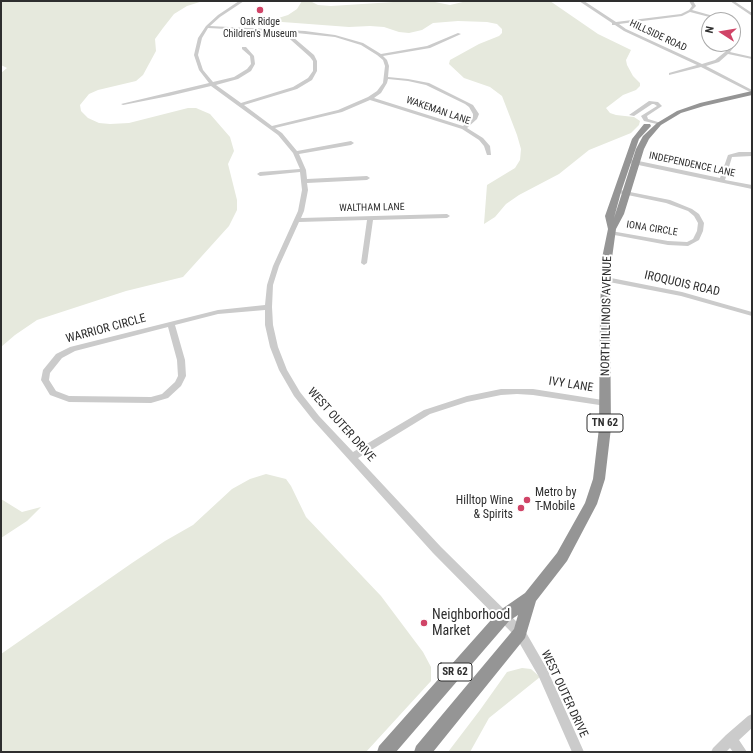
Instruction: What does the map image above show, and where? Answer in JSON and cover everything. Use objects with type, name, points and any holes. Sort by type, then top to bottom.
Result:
[{"type":"highway","name":"NORTH ILLINOIS AVENUE","points":[[530,598],[562,557],[591,504],[599,479],[603,454],[606,403],[606,279],[612,231],[620,214],[636,162],[646,138],[655,123],[689,108],[751,91]]},
{"type":"highway","name":"TN 62","points":[[612,231],[610,216],[636,139],[655,123]]},
{"type":"highway","name":"SR 62","points":[[385,752],[504,616],[530,598]]},
{"type":"highway","name":"SR 62","points":[[422,752],[520,633],[530,598]]},
{"type":"street","name":"WEST OUTER DRIVE","points":[[242,1],[219,16],[207,27],[198,43],[196,55],[201,70],[212,84],[272,127],[286,140],[296,153],[303,170],[305,181],[304,200],[298,220],[273,274],[268,307],[269,325],[274,347],[283,370],[297,394],[353,457],[437,550],[520,633],[543,673],[577,752]]},
{"type":"street","name":"HILLSIDE ROAD","points":[[581,1],[613,24],[644,40],[703,66],[751,91]]},
{"type":"street","points":[[613,24],[677,16],[690,11],[694,6],[692,1]]},
{"type":"street","points":[[732,1],[752,15]]},
{"type":"street","points":[[690,11],[701,14]]},
{"type":"street","points":[[207,27],[316,33],[346,38],[362,44],[381,55],[387,66],[387,78],[382,88],[370,98],[340,111],[272,127]]},
{"type":"street","points":[[240,105],[295,88],[310,79],[315,71],[315,60],[312,56],[283,31]]},
{"type":"street","points":[[381,55],[428,47],[459,34]]},
{"type":"street","points":[[123,104],[236,78],[249,70],[253,64],[252,56],[244,48]]},
{"type":"street","points":[[671,74],[717,61],[727,53],[752,58]]},
{"type":"street","points":[[387,78],[427,84],[467,102],[476,114],[475,118],[464,128]]},
{"type":"street","name":"WAKEMAN LANE","points":[[370,98],[464,128],[481,139],[487,146],[489,154]]},
{"type":"street","points":[[632,115],[651,102],[656,103],[660,106],[644,116],[646,120],[655,123]]},
{"type":"street","points":[[296,153],[352,144]]},
{"type":"street","points":[[722,180],[730,156],[752,154]]},
{"type":"street","name":"INDEPENDENCE LANE","points":[[628,161],[752,187]]},
{"type":"street","points":[[260,174],[303,170]]},
{"type":"street","points":[[305,181],[367,178]]},
{"type":"street","name":"IONA CIRCLE","points":[[612,231],[678,244],[693,242],[699,236],[701,223],[697,216],[690,210],[668,201],[617,192]]},
{"type":"street","name":"WALTHAM LANE","points":[[298,220],[447,216]]},
{"type":"street","points":[[364,263],[370,219]]},
{"type":"street","name":"IROQUOIS ROAD","points":[[606,279],[682,294],[752,314]]},
{"type":"street","points":[[171,324],[218,312],[268,307]]},
{"type":"street","name":"WARRIOR CIRCLE","points":[[171,324],[181,360],[182,376],[178,384],[166,396],[151,400],[69,399],[53,393],[45,380],[46,372],[50,364],[59,356],[73,349],[171,324]]},
{"type":"street","name":"IVY LANE","points":[[353,457],[427,412],[467,399],[501,392],[533,392],[606,403]]},
{"type":"street","points":[[717,752],[752,720]]},
{"type":"street","points":[[730,739],[741,752]]},
{"type":"shaded area","points":[[1,1],[203,1],[187,6],[174,14],[155,39],[156,51],[143,75],[136,81],[98,90],[89,94],[80,105],[81,111],[88,118],[99,123],[110,124],[129,123],[188,108],[196,108],[210,114],[230,137],[234,151],[228,164],[237,200],[237,210],[229,226],[183,277],[126,291],[37,320],[15,335],[1,347],[1,73],[7,68],[1,65]]},
{"type":"shaded area","points":[[302,1],[310,1],[318,5],[331,6],[409,1],[430,1],[450,5],[467,1],[550,1],[598,34],[631,50],[626,60],[627,65],[633,76],[640,83],[640,86],[636,90],[623,95],[606,108],[610,113],[616,115],[634,117],[640,121],[639,125],[631,133],[589,150],[559,174],[519,195],[506,204],[495,217],[484,224],[487,185],[515,168],[520,160],[521,149],[502,96],[490,87],[464,78],[449,64],[450,60],[479,44],[499,36],[502,33],[502,29],[497,24],[487,22],[458,21],[433,23],[422,30],[409,33],[399,32],[384,27],[349,27],[269,21],[288,15],[297,9]]},
{"type":"shaded area","points":[[266,474],[286,479],[306,517],[381,596],[423,652],[431,667],[431,681],[366,752],[1,752],[1,654],[132,563],[165,541],[193,525],[232,489],[250,479]]},
{"type":"shaded area","points":[[1,499],[22,512],[41,507],[27,521],[1,538]]},
{"type":"shaded area","points":[[522,668],[531,669],[540,677],[489,718],[470,752],[448,752],[507,672]]},
{"type":"place","name":"Oak Ridge Children's Museum","points":[[260,10]]},
{"type":"place","name":"Metro by T-Mobile","points":[[527,500]]},
{"type":"place","name":"Hilltop Wine & Spirits","points":[[521,508]]},
{"type":"place","name":"Neighborhood Market","points":[[424,623]]}]
